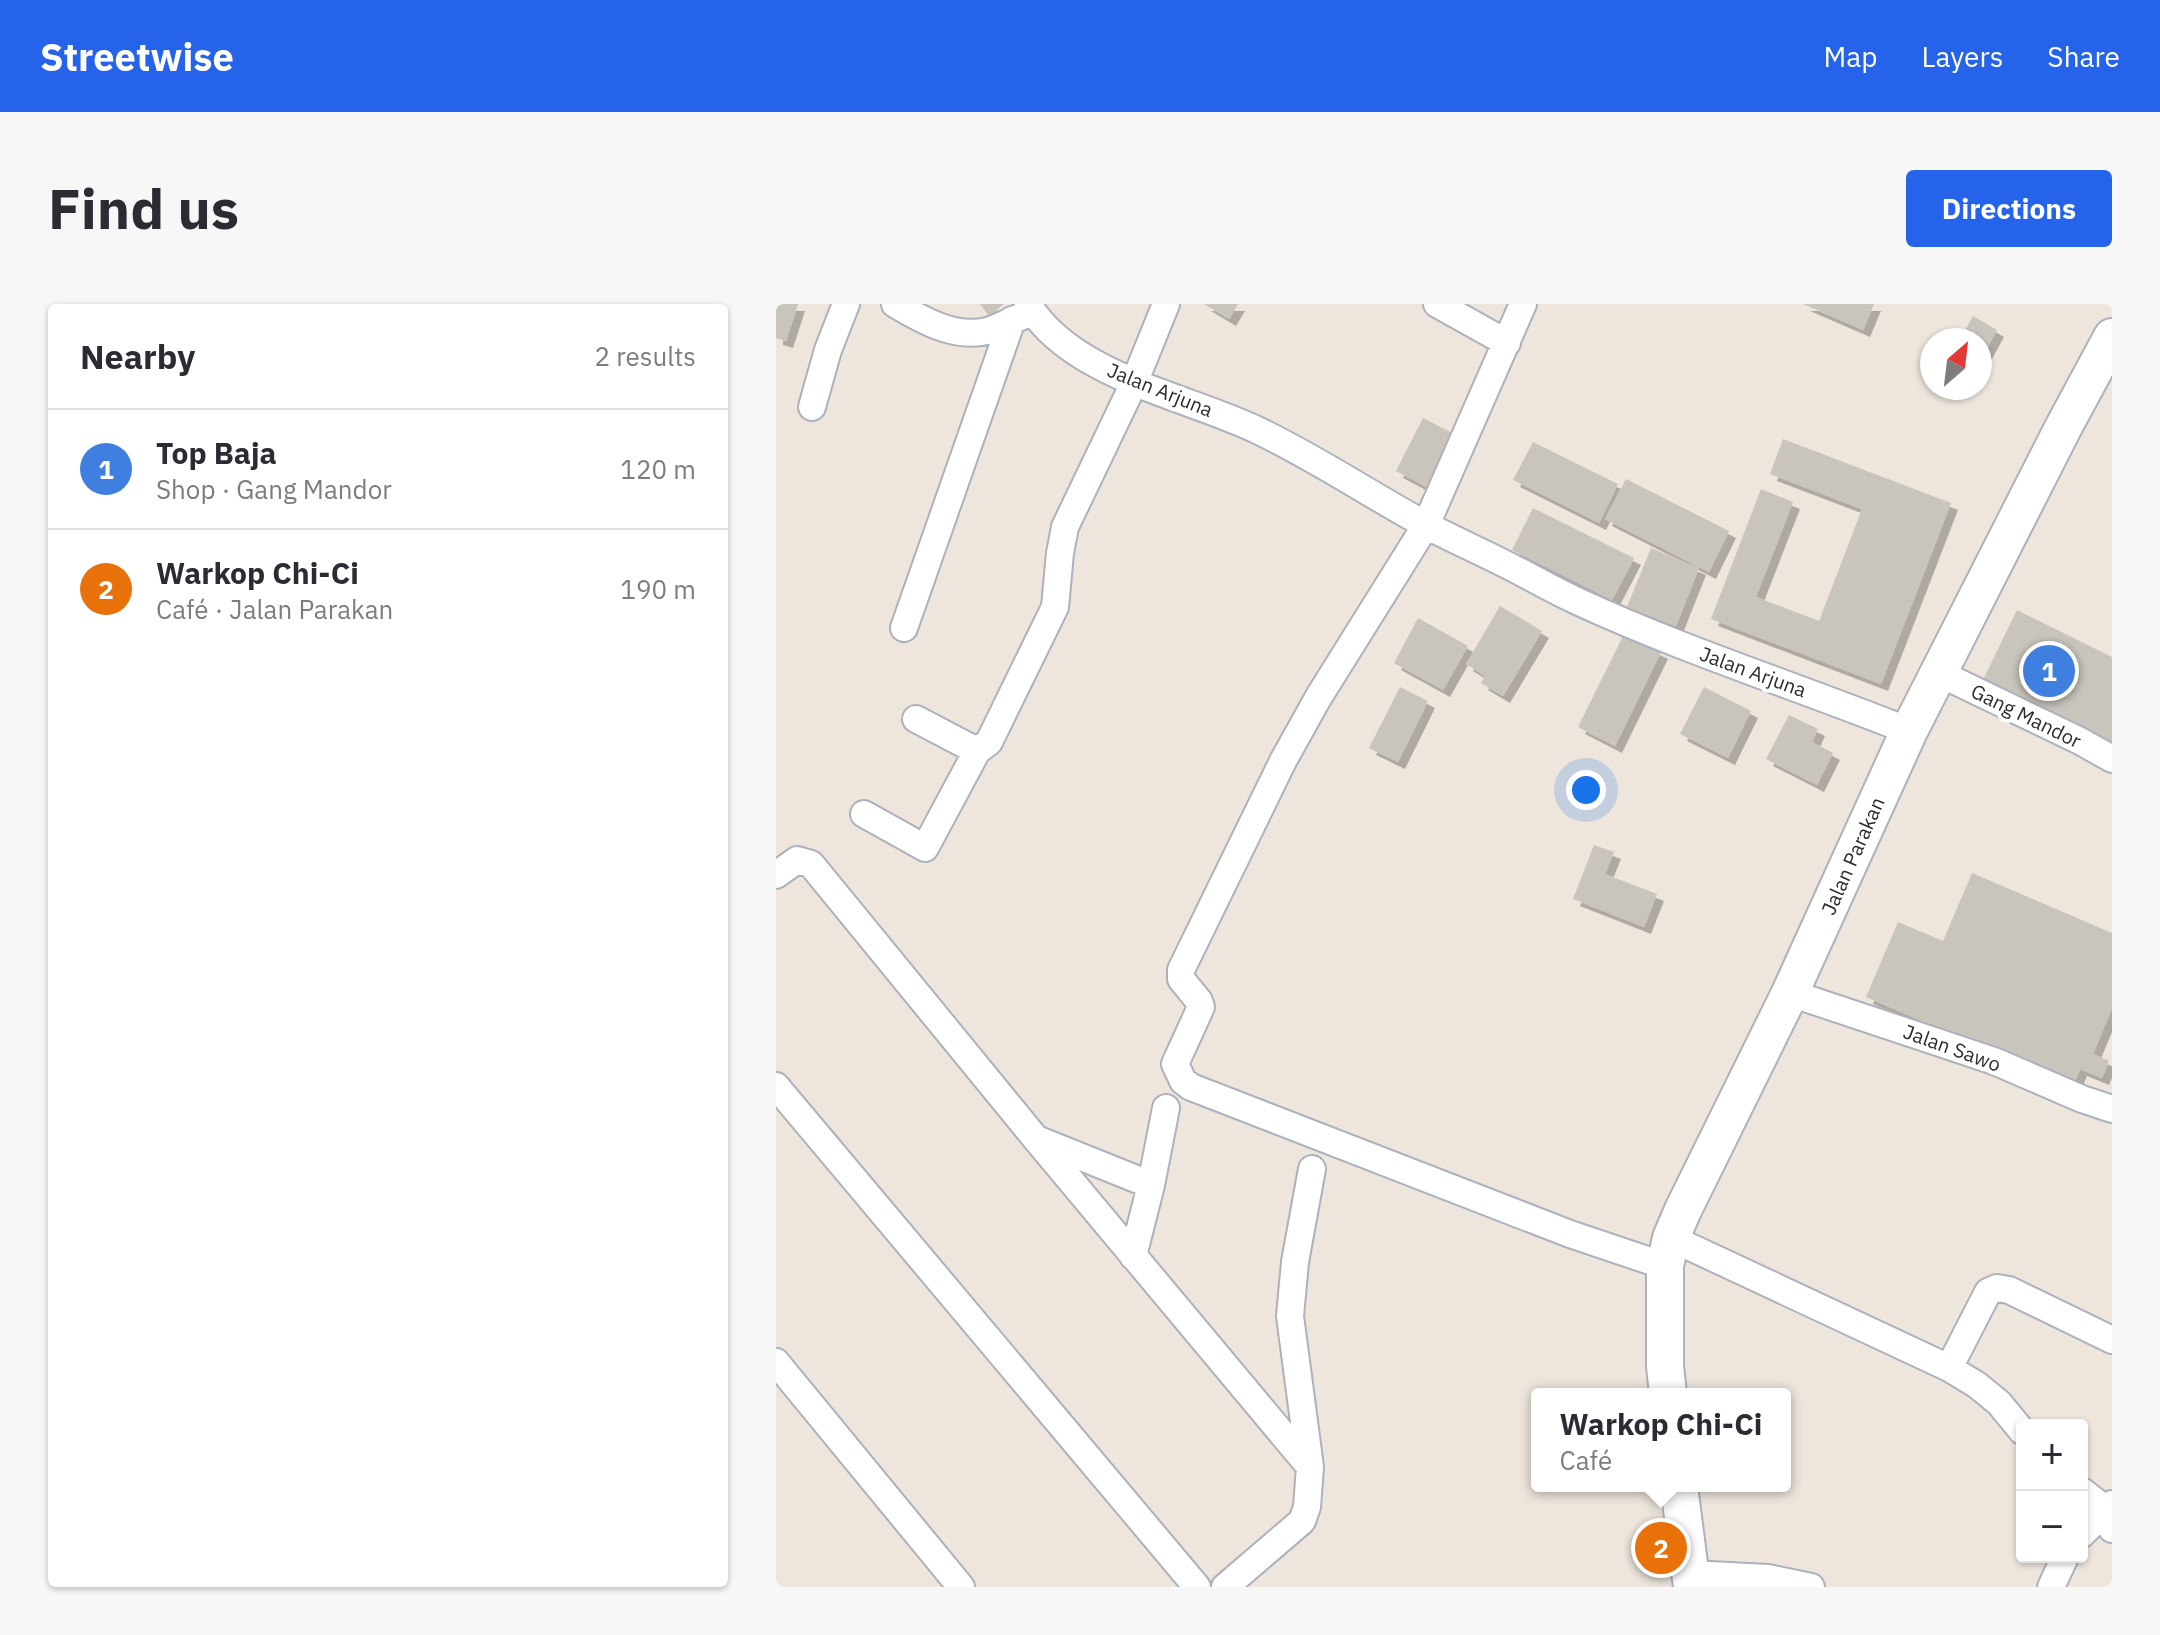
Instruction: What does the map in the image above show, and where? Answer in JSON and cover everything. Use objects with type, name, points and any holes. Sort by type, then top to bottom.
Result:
[{"type":"street","points":[[812,407],[828,350],[846,304]]},
{"type":"street","points":[[895,304],[928,321],[965,333],[987,331],[1024,312]]},
{"type":"street","points":[[864,814],[925,848],[977,751],[989,742],[1055,607],[1065,527],[1134,383],[1166,304]]},
{"type":"street","points":[[1437,304],[1507,343]]},
{"type":"street","points":[[1523,304],[1426,525],[1318,698],[1283,761],[1181,970],[1182,981],[1201,1007],[1175,1064],[1183,1081],[1191,1087],[1570,1234],[1668,1252],[1949,1368],[1999,1403],[2016,1424]]},
{"type":"street","points":[[904,628],[1024,312]]},
{"type":"street","name":"Jalan Arjuna","points":[[1024,312],[1103,368],[1257,430],[1426,525],[1574,599],[1636,627],[1909,731]]},
{"type":"street","name":"Jalan Parakan","points":[[1667,1388],[1665,1366],[1668,1252],[1683,1210],[1790,993],[1909,731],[2112,337]]},
{"type":"street","name":"Gang Mandor","points":[[1939,673],[2112,759]]},
{"type":"street","points":[[916,719],[977,751]]},
{"type":"street","points":[[776,875],[797,860],[811,864],[1310,1467]]},
{"type":"street","name":"Jalan Sawo","points":[[1790,993],[1982,1057],[2112,1109]]},
{"type":"street","points":[[776,1086],[1197,1587]]},
{"type":"street","points":[[1133,1256],[1166,1108]]},
{"type":"street","points":[[1036,1139],[1151,1185]]},
{"type":"street","points":[[1225,1587],[1302,1521],[1307,1507],[1310,1467],[1290,1316],[1295,1262],[1312,1169]]},
{"type":"street","points":[[1949,1368],[1988,1292],[1997,1288],[2009,1290],[2112,1340]]},
{"type":"street","points":[[776,1362],[961,1587]]},
{"type":"street","points":[[1680,1492],[1691,1581],[1768,1578],[1811,1587]]},
{"type":"street","points":[[2088,1496],[2110,1514],[2088,1530]]},
{"type":"street","points":[[2051,1587],[2062,1563]]},
{"type":"building","points":[[776,304],[798,304],[786,341],[776,338]]},
{"type":"building","points":[[980,304],[1004,304],[989,316]]},
{"type":"building","points":[[1204,304],[1238,304],[1229,319]]},
{"type":"building","points":[[1803,304],[1874,304],[1863,330]]},
{"type":"building","points":[[1973,316],[1997,330],[1992,339],[1992,328],[1966,328]]},
{"type":"building","points":[[1423,418],[1464,439],[1436,492],[1396,471]]},
{"type":"building","points":[[1783,439],[1951,503],[1881,684],[1711,619],[1761,489],[1793,502],[1756,597],[1819,621],[1862,509],[1770,474]]},
{"type":"building","points":[[1533,442],[1618,484],[1599,523],[1513,480]]},
{"type":"building","points":[[1626,479],[1729,531],[1709,572],[1605,519]]},
{"type":"building","points":[[1533,508],[1634,558],[1612,600],[1512,550]]},
{"type":"building","points":[[1651,548],[1699,568],[1676,626],[1627,607]]},
{"type":"building","points":[[1500,606],[1542,631],[1503,696],[1481,683],[1485,676],[1466,664]]},
{"type":"building","points":[[2017,610],[2112,657],[2112,749],[1980,686]]},
{"type":"building","points":[[1418,618],[1468,646],[1443,690],[1394,663]]},
{"type":"building","points":[[1624,634],[1661,652],[1615,746],[1578,727]]},
{"type":"building","points":[[1400,687],[1428,701],[1398,762],[1369,748]]},
{"type":"building","points":[[1704,687],[1751,711],[1728,758],[1680,734]]},
{"type":"building","points":[[1789,715],[1818,729],[1812,742],[1833,753],[1817,785],[1766,759]]},
{"type":"building","points":[[1594,845],[1614,852],[1605,874],[1657,894],[1644,927],[1573,899]]},
{"type":"building","points":[[1972,873],[2112,933],[2112,1008],[2093,1054],[2109,1061],[2102,1078],[2080,1069],[2073,1086],[1866,997],[1898,922],[1943,941]]},
{"type":"place","name":"Top Baja","points":[[2049,671]]},
{"type":"place","name":"Warkop Chi-Ci","points":[[1661,1548]]}]
